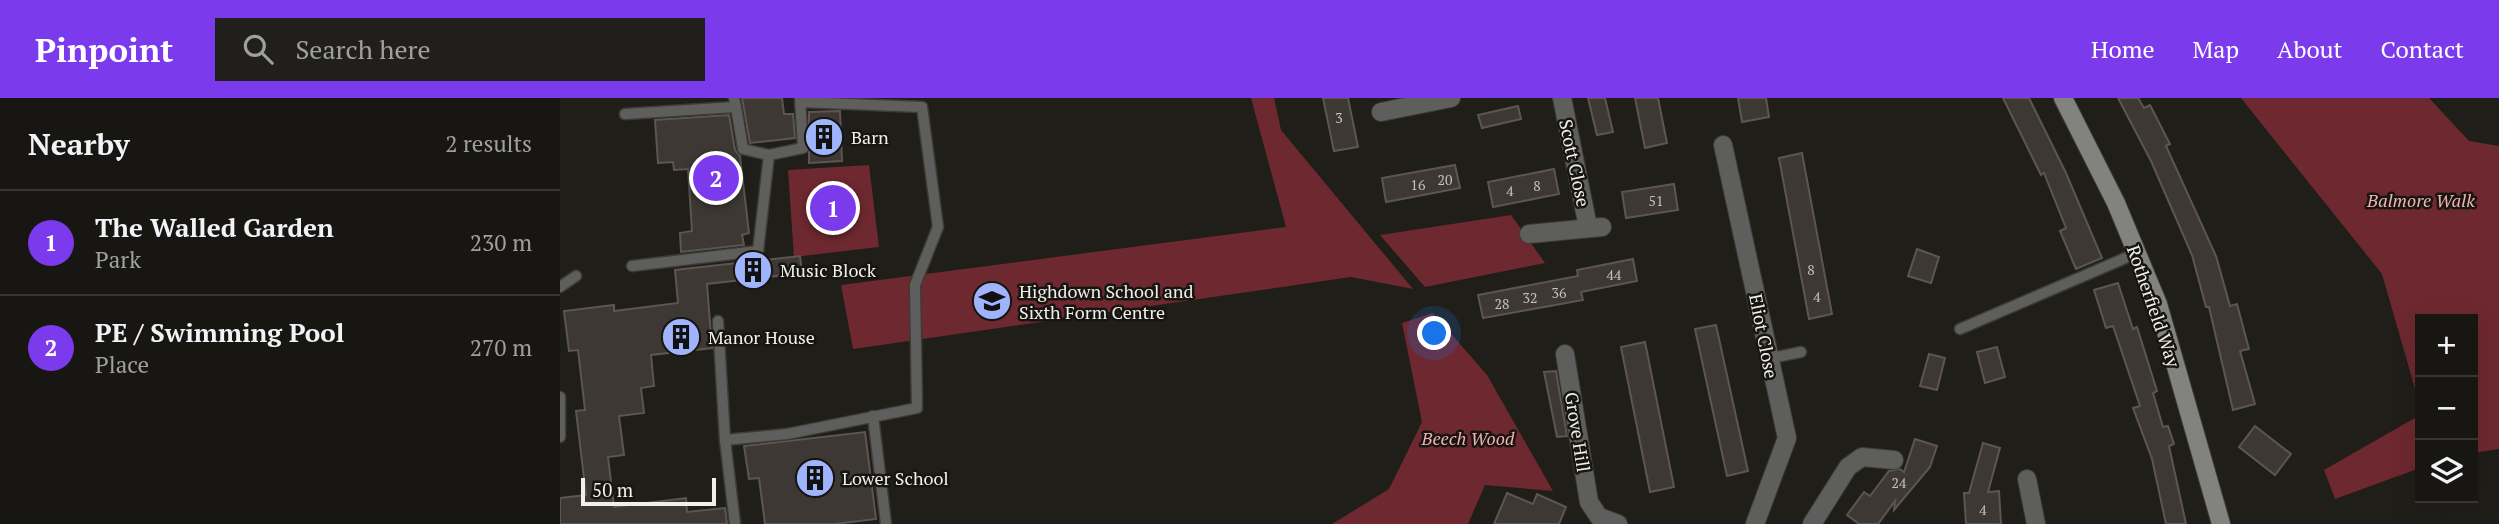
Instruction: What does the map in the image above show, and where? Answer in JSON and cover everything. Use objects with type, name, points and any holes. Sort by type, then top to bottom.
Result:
[{"type":"street","points":[[1381,112],[1451,98]]},
{"type":"street","name":"Scott Close","points":[[1529,234],[1595,227],[1562,98]]},
{"type":"street","name":"Rotherfield Way","points":[[2063,98],[2116,203],[2158,304],[2221,524]]},
{"type":"street","name":"Eliot Close","points":[[1723,145],[1787,438],[1755,524]]},
{"type":"street","name":"Grove Hill","points":[[1566,354],[1586,517],[1615,524]]},
{"type":"street","points":[[1812,524],[1848,467],[1862,457],[1894,460]]},
{"type":"street","points":[[2027,479],[2036,524]]},
{"type":"lane","points":[[676,98],[677,111]]},
{"type":"lane","points":[[625,114],[677,111],[735,102],[743,149],[769,155],[803,148],[801,100],[922,107],[938,227],[915,285],[917,408],[787,434],[725,440]]},
{"type":"lane","points":[[632,266],[758,251],[769,155]]},
{"type":"lane","points":[[1960,329],[2137,253]]},
{"type":"lane","points":[[560,275],[576,276],[560,287]]},
{"type":"lane","points":[[718,321],[725,440],[735,524]]},
{"type":"lane","points":[[1768,359],[1801,352]]},
{"type":"lane","points":[[560,397],[560,437]]},
{"type":"lane","points":[[873,416],[886,524]]},
{"type":"green space","points":[[1251,98],[1274,98],[1281,130],[1413,289],[1351,277],[853,349],[841,285],[1286,227]]},
{"type":"green space","name":"Balmore Walk","points":[[2241,98],[2429,98],[2469,141],[2499,146],[2499,449],[2478,452],[2478,314],[2415,314],[2415,389],[2382,274]]},
{"type":"green space","points":[[869,165],[879,247],[794,257],[788,170]]},
{"type":"green space","points":[[1511,215],[1545,263],[1425,287],[1380,235]]},
{"type":"green space","name":"Beech Wood","points":[[1433,313],[1487,375],[1553,491],[1485,485],[1468,524],[1332,524],[1389,489],[1422,422],[1402,323]]},
{"type":"green space","points":[[2415,418],[2415,470],[2335,499],[2324,470]]},
{"type":"building","points":[[742,98],[782,98],[784,114],[793,114],[795,138],[750,143]]},
{"type":"building","points":[[1323,98],[1348,98],[1358,147],[1334,151]]},
{"type":"building","points":[[1588,98],[1605,98],[1613,132],[1597,135]]},
{"type":"building","points":[[1635,98],[1658,98],[1667,143],[1645,148]]},
{"type":"building","points":[[1738,98],[1766,98],[1769,117],[1742,122]]},
{"type":"building","points":[[2003,98],[2029,98],[2066,173],[2102,258],[2076,269],[2060,231],[2066,228],[2044,173],[2041,175]]},
{"type":"building","points":[[2118,98],[2138,98],[2144,108],[2150,105],[2170,144],[2166,146],[2216,256],[2230,306],[2237,304],[2249,349],[2240,351],[2255,404],[2233,410],[2209,307],[2206,307],[2192,255],[2151,161]]},
{"type":"building","points":[[1518,106],[1521,119],[1482,128],[1478,115]]},
{"type":"building","name":"Barn","points":[[840,111],[842,161],[809,163],[809,112]]},
{"type":"building","points":[[729,115],[735,150],[740,156],[749,233],[742,235],[744,245],[681,252],[680,233],[692,231],[688,169],[674,170],[673,162],[658,163],[655,120]]},
{"type":"building","points":[[1802,153],[1832,314],[1809,319],[1779,158]]},
{"type":"building","points":[[1455,165],[1460,188],[1386,202],[1382,178]]},
{"type":"building","points":[[1554,169],[1559,194],[1493,207],[1488,182]]},
{"type":"building","points":[[1674,184],[1678,210],[1626,218],[1622,192]]},
{"type":"building","points":[[1917,249],[1939,257],[1931,283],[1908,276]]},
{"type":"building","points":[[800,256],[802,273],[707,284],[712,348],[651,355],[654,386],[641,388],[644,413],[619,416],[624,455],[608,457],[614,507],[686,498],[687,512],[725,508],[727,524],[560,524],[560,498],[586,495],[576,411],[585,410],[578,350],[569,351],[564,311],[614,305],[614,311],[678,303],[675,270]]},
{"type":"building","points":[[1633,259],[1637,281],[1581,292],[1583,300],[1483,318],[1478,295],[1578,276],[1577,270]]},
{"type":"building","points":[[2118,283],[2133,329],[2137,327],[2157,391],[2153,393],[2163,427],[2168,426],[2174,444],[2169,446],[2186,524],[2166,524],[2152,459],[2133,408],[2140,406],[2113,326],[2106,328],[2094,290]]},
{"type":"building","points":[[1716,325],[1748,471],[1727,476],[1695,329]]},
{"type":"building","points":[[1645,342],[1674,487],[1650,492],[1621,347]]},
{"type":"building","points":[[1997,347],[2005,377],[1985,383],[1977,352]]},
{"type":"building","points":[[1929,354],[1945,358],[1937,390],[1920,386]]},
{"type":"building","points":[[1556,371],[1567,436],[1557,437],[1544,372]]},
{"type":"building","points":[[2255,426],[2291,454],[2275,475],[2239,447]]},
{"type":"building","name":"Lower School","points":[[865,432],[876,519],[835,524],[765,524],[759,478],[749,479],[744,446]]},
{"type":"building","points":[[1915,439],[1937,446],[1930,467],[1894,510],[1895,501],[1878,524],[1859,524],[1847,515],[1864,492],[1870,496],[1889,471],[1900,469],[1904,472]]},
{"type":"building","points":[[1983,443],[2000,448],[1988,492],[1999,491],[2001,524],[1966,524],[1964,493],[1969,493]]},
{"type":"building","points":[[1507,493],[1533,504],[1537,494],[1566,507],[1559,524],[1494,524]]},
{"type":"place","name":"Barn","points":[[824,137]]},
{"type":"place","name":"PE / Swimming Pool","points":[[716,178]]},
{"type":"place","name":"The Walled Garden","points":[[833,208]]},
{"type":"place","name":"Music Block","points":[[753,270]]},
{"type":"place","name":"Highdown School and Sixth Form Centre","points":[[992,301]]},
{"type":"place","name":"Manor House","points":[[681,337]]},
{"type":"place","name":"Lower School","points":[[815,478]]}]
